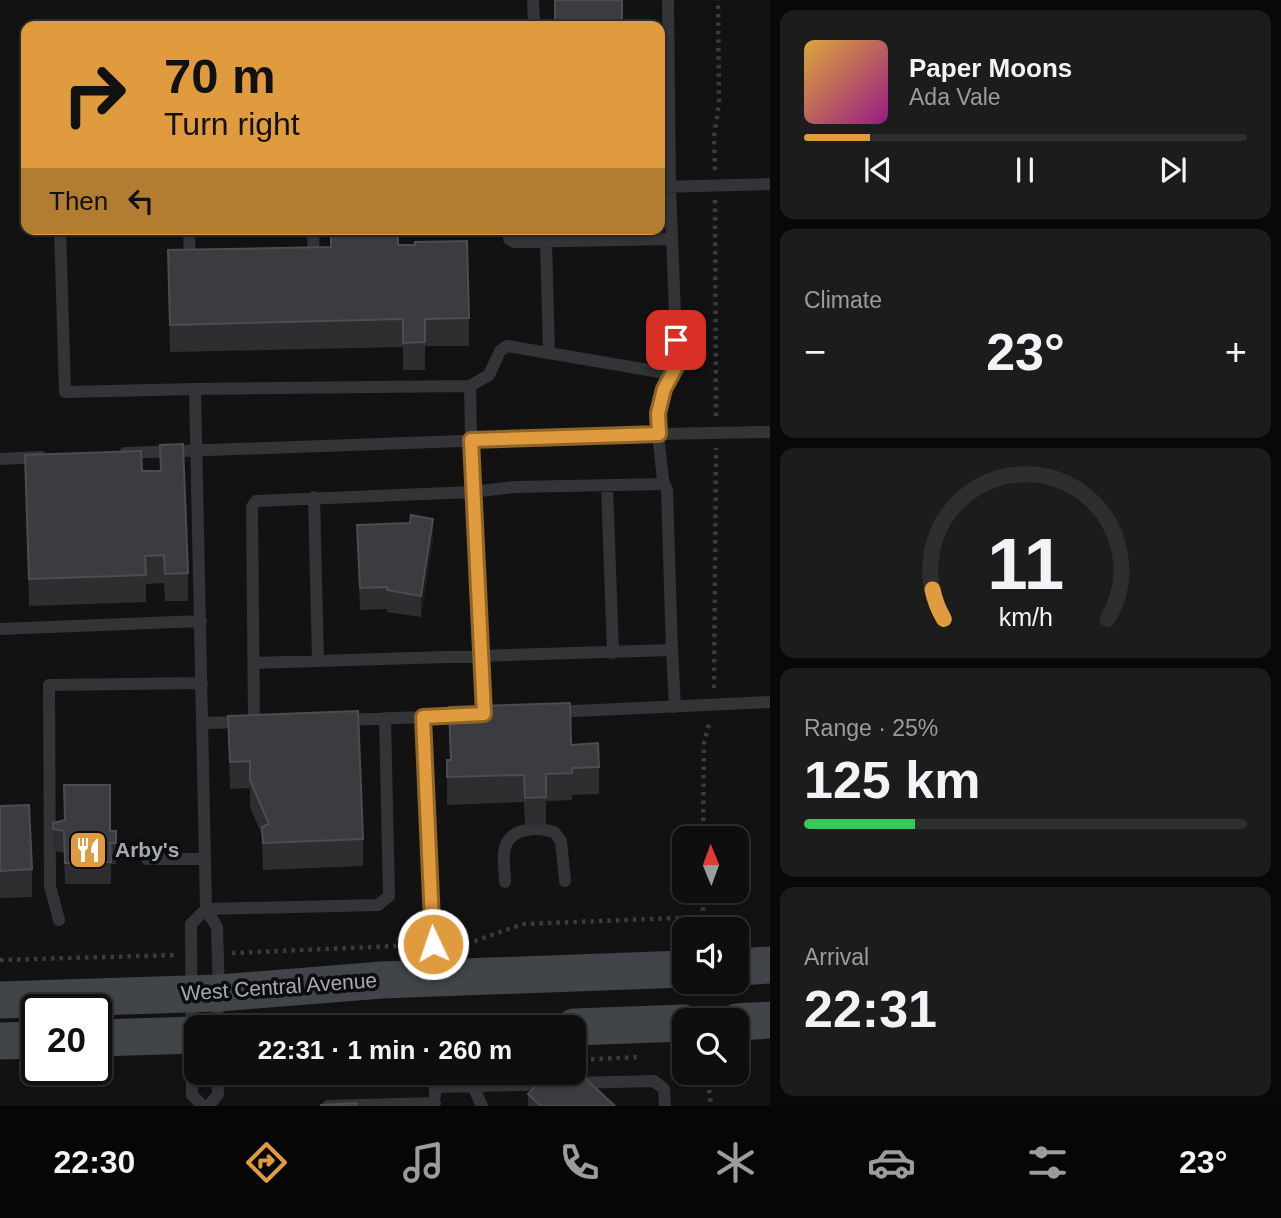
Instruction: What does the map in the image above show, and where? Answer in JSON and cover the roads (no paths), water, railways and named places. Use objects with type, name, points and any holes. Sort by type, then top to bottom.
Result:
[{"type":"main road","name":"West Central Avenue","points":[[212,1015],[382,980],[434,961],[672,969]]},
{"type":"main road","points":[[749,966],[770,965]]},
{"type":"main road","name":"West Central Avenue","points":[[0,1000],[184,1015]]},
{"type":"main road","points":[[749,1021],[770,1020]]},
{"type":"main road","name":"West Central Avenue","points":[[112,1035],[184,1021]]},
{"type":"main road","points":[[586,1027],[672,1023]]},
{"type":"main road","points":[[0,1041],[21,1040]]},
{"type":"lane","points":[[533,0],[534,21]]},
{"type":"lane","points":[[668,0],[665,187],[672,239],[677,365],[664,389],[658,413],[664,484],[667,490],[676,706]]},
{"type":"lane","points":[[665,187],[770,184]]},
{"type":"lane","points":[[60,235],[65,392],[470,386],[489,375],[500,351],[507,346],[660,372],[670,377]]},
{"type":"lane","points":[[189,235],[190,268],[204,267]]},
{"type":"lane","points":[[300,264],[314,264],[313,235]]},
{"type":"lane","points":[[509,235],[509,239],[514,242],[672,239]]},
{"type":"lane","points":[[546,242],[549,352]]},
{"type":"lane","points":[[332,720],[491,714],[481,655],[472,492],[470,386]]},
{"type":"lane","points":[[195,389],[206,909],[218,927],[218,954],[203,1015]]},
{"type":"lane","points":[[118,454],[770,432]]},
{"type":"lane","points":[[0,459],[52,457]]},
{"type":"lane","points":[[203,723],[261,722],[254,663],[252,508],[256,501],[472,492],[515,487],[664,484]]},
{"type":"lane","points":[[607,485],[613,653]]},
{"type":"lane","points":[[314,497],[318,660]]},
{"type":"lane","points":[[0,629],[201,621]]},
{"type":"lane","points":[[254,663],[672,650]]},
{"type":"lane","points":[[59,920],[50,886],[49,685],[202,683]]},
{"type":"lane","points":[[537,712],[770,702]]},
{"type":"lane","points":[[423,717],[434,961]]},
{"type":"lane","points":[[202,1015],[191,955],[191,924],[206,909],[378,905],[389,897],[385,718]]},
{"type":"lane","points":[[505,882],[506,844],[513,835],[531,828],[554,832],[561,841],[565,881]]},
{"type":"lane","points":[[147,859],[205,859]]},
{"type":"lane","points":[[328,1106],[435,1104],[435,1087],[654,1081],[664,1089],[665,1106]]},
{"type":"lane","points":[[193,1085],[192,1095],[203,1106]]},
{"type":"lane","points":[[209,1106],[218,1094],[218,1085]]},
{"type":"lane","points":[[473,1086],[482,1106]]},
{"type":"place","name":"Arby's","points":[[88,850]]}]
